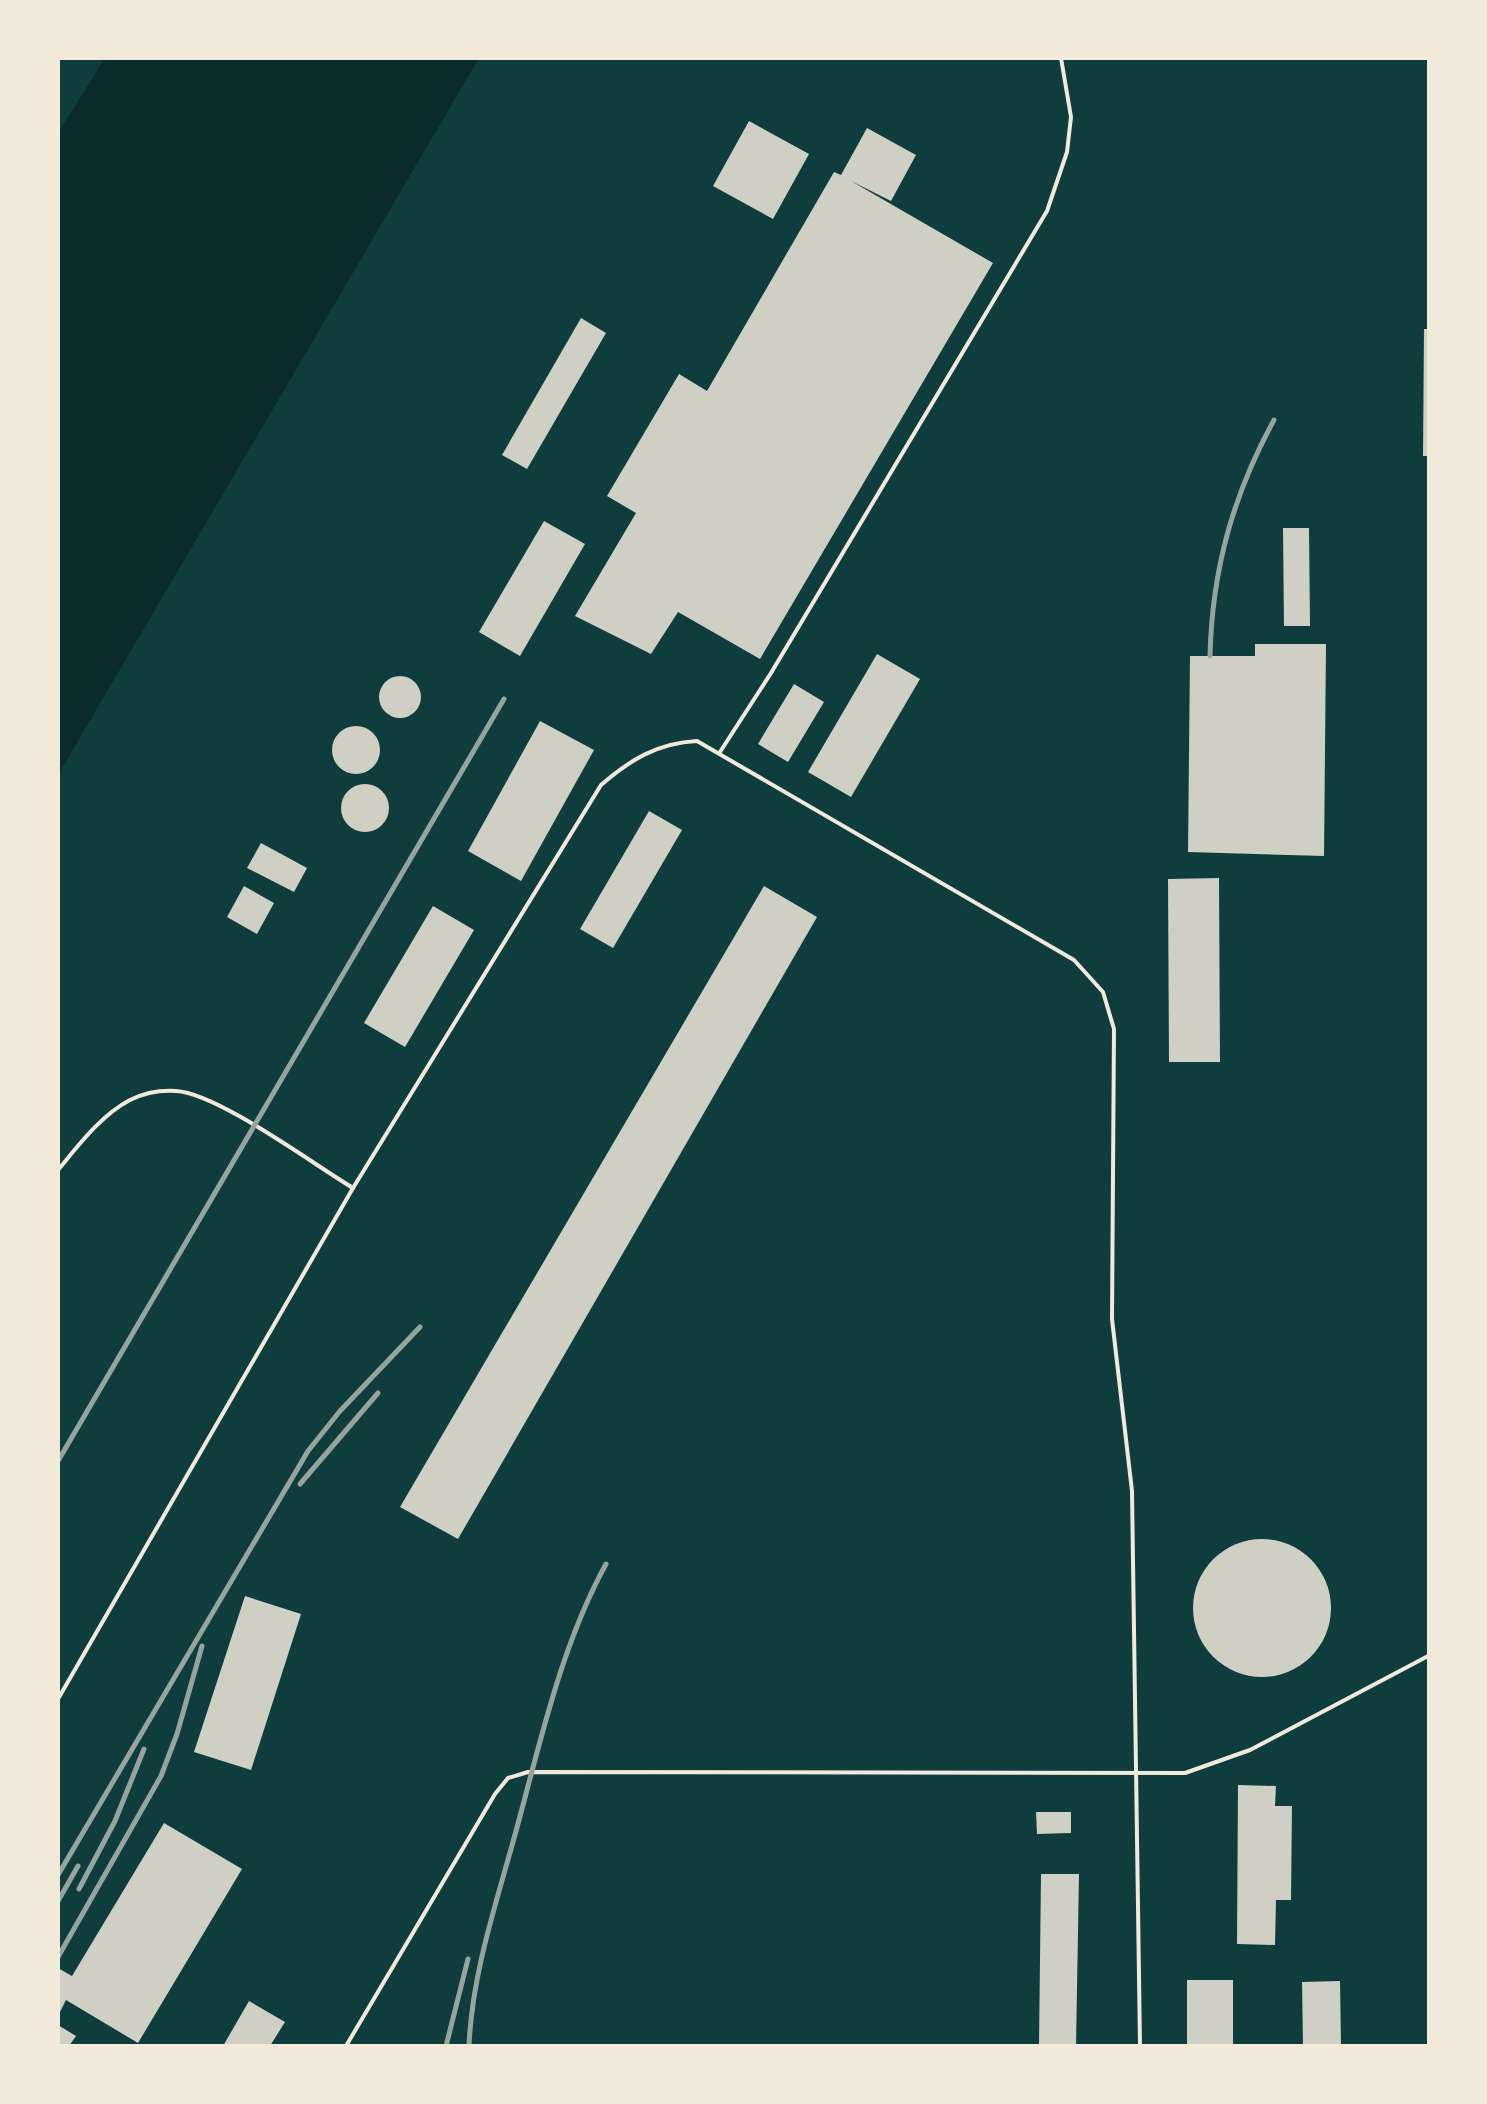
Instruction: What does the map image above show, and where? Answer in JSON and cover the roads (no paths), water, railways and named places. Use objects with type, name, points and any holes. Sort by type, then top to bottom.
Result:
[{"type":"lane","points":[[720,752],[771,674],[1047,211],[1067,152],[1071,117],[1062,58]]},
{"type":"lane","points":[[58,1700],[352,1188],[601,785],[629,761],[674,742],[696,742],[720,752],[1074,960],[1103,992],[1114,1028],[1112,1319],[1132,1491],[1140,2046]]},
{"type":"lane","points":[[58,1170],[103,1119],[128,1101],[150,1092],[178,1090],[211,1100],[352,1188]]},
{"type":"lane","points":[[346,2046],[508,1778],[528,1772],[1185,1772],[1250,1750],[1430,1655]]},
{"type":"water","points":[[105,58],[479,58],[58,775],[58,133]]},
{"type":"railway","points":[[1210,656],[1215,593],[1227,534],[1247,476],[1274,420]]},
{"type":"railway","points":[[58,1461],[504,699]]},
{"type":"railway","points":[[58,1875],[308,1451],[340,1411],[420,1327]]},
{"type":"railway","points":[[300,1484],[378,1393]]},
{"type":"railway","points":[[469,2046],[475,1991],[487,1937],[544,1728],[576,1628],[606,1564]]},
{"type":"railway","points":[[58,1957],[161,1776],[202,1646]]},
{"type":"railway","points":[[79,1889],[115,1821],[144,1749]]},
{"type":"railway","points":[[58,1901],[78,1866]]},
{"type":"railway","points":[[446,2046],[468,1959]]}]
